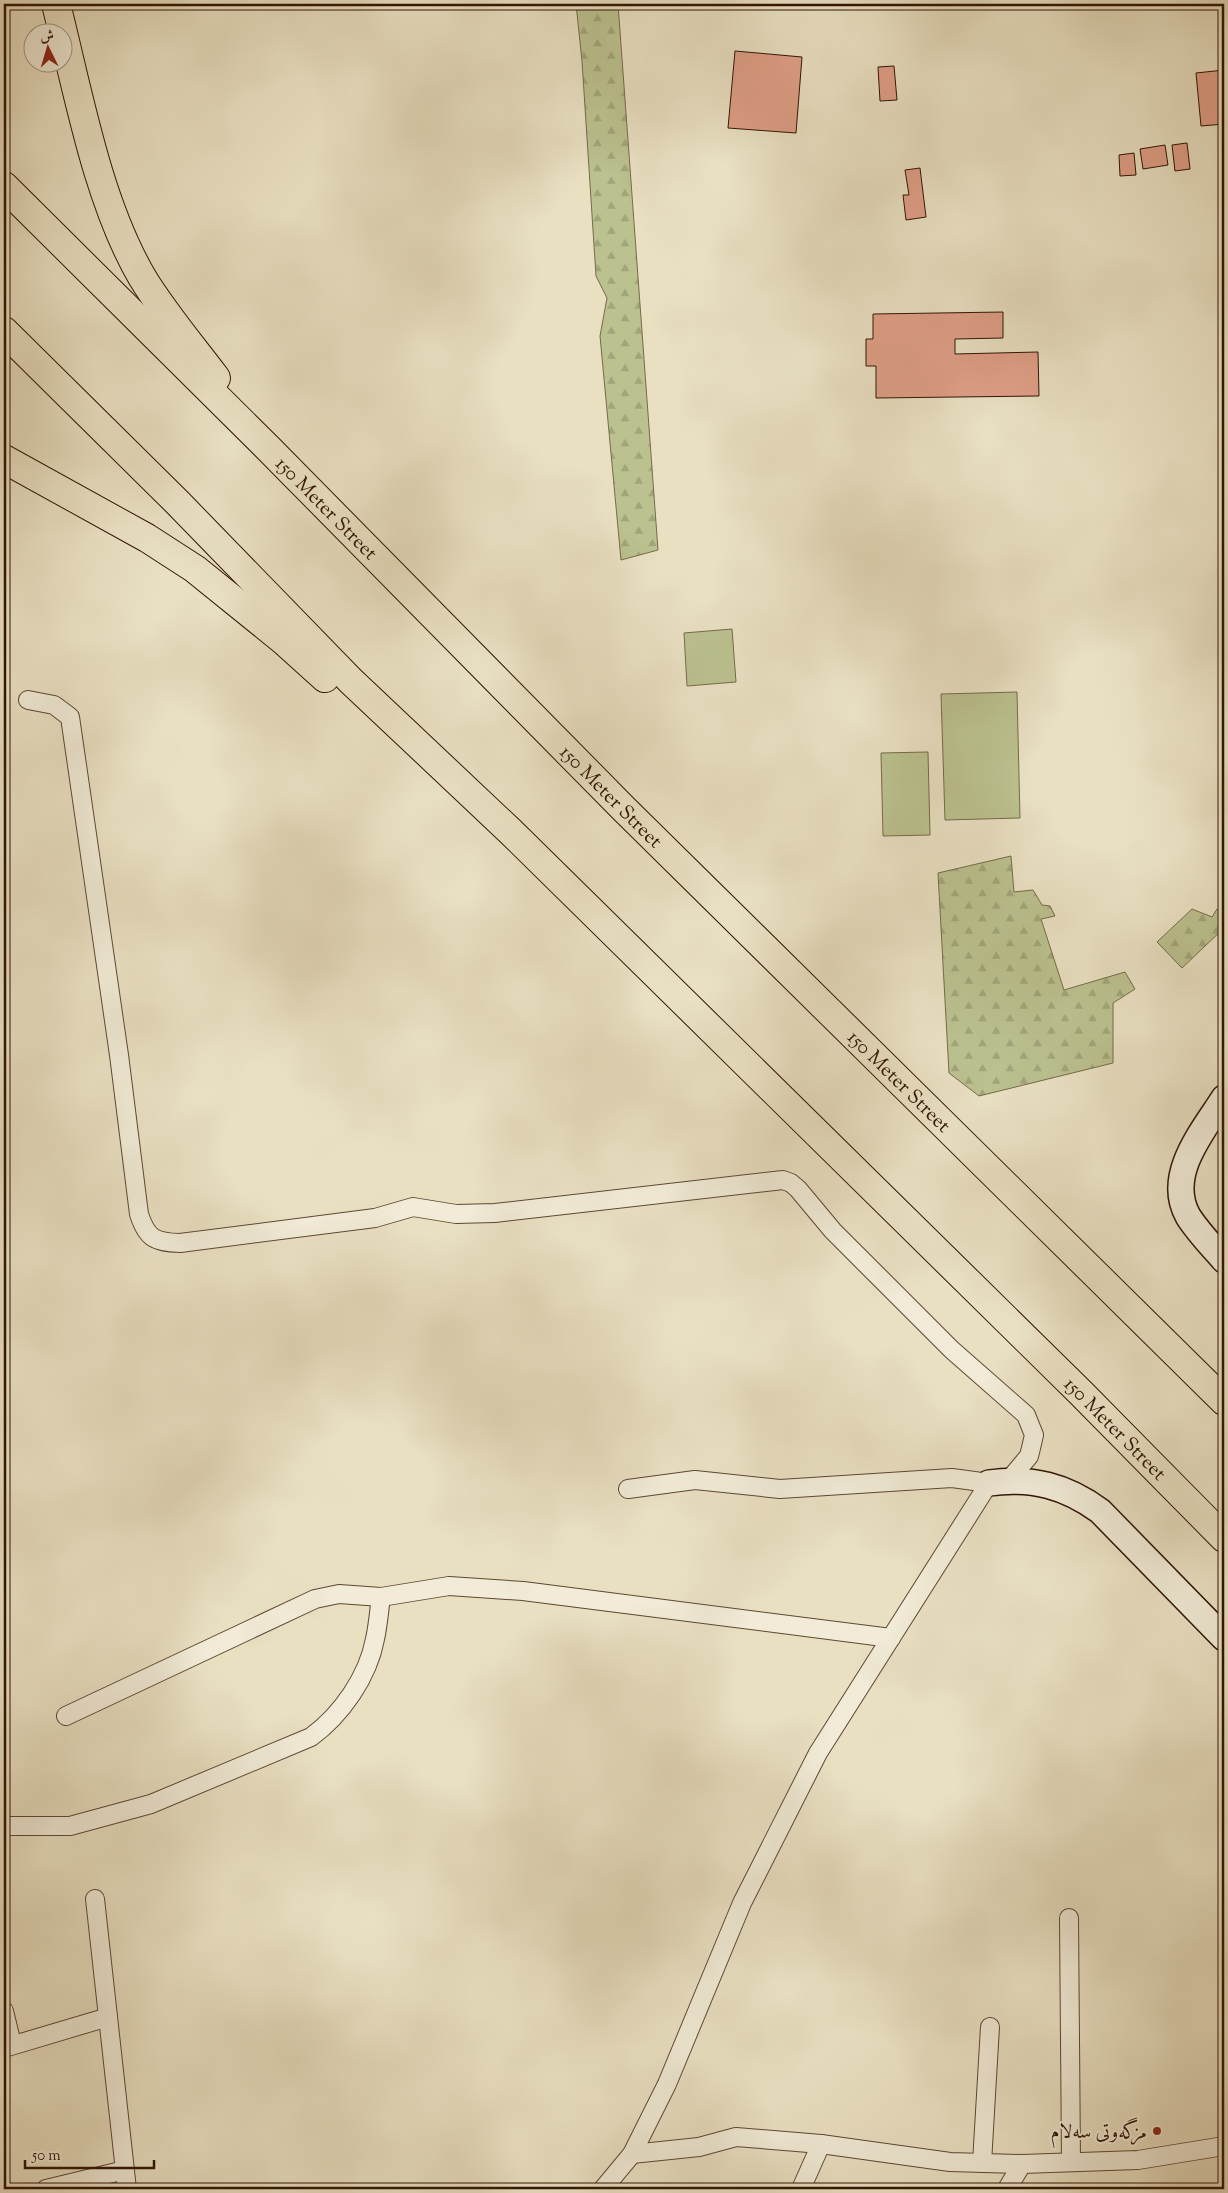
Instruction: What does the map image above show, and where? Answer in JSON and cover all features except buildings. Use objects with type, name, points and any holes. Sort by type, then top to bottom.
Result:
[{"type":"highway","points":[[56,4],[97,168],[121,232],[143,278],[268,448]]},
{"type":"highway","name":"150 Meter Street","points":[[4,186],[268,448],[624,809],[1224,1401]]},
{"type":"highway","name":"150 Meter Street","points":[[4,331],[178,503],[351,681],[510,831],[1081,1393],[1224,1538]]},
{"type":"highway","points":[[4,459],[147,538],[195,569],[284,641],[400,743],[510,831]]},
{"type":"street","points":[[28,700],[54,706],[70,717],[120,1055],[139,1214],[144,1230],[153,1238],[163,1243],[180,1243],[374,1218],[413,1207],[462,1214],[495,1213],[783,1180],[791,1183],[798,1189],[833,1231],[952,1350],[987,1378],[1026,1415],[1034,1435],[1029,1456],[999,1482],[891,1638],[818,1753],[742,1903],[667,2084],[632,2154],[603,2189]]},
{"type":"street","points":[[1224,1098],[1184,1165],[1181,1190],[1187,1214],[1224,1260]]},
{"type":"street","points":[[628,1489],[695,1480],[780,1489],[952,1478],[1048,1484],[1084,1500],[1100,1512],[1224,1638]]},
{"type":"street","points":[[66,1716],[315,1599],[339,1594],[381,1597],[449,1586],[514,1591],[891,1638]]},
{"type":"street","points":[[4,1826],[70,1826],[151,1804],[311,1737],[326,1726],[342,1707],[364,1673],[375,1641],[381,1597]]},
{"type":"street","points":[[95,1899],[127,2189]]},
{"type":"street","points":[[1069,1918],[1071,2162]]},
{"type":"street","points":[[4,2011],[8,2046],[108,2017]]},
{"type":"street","points":[[982,2163],[990,2027]]},
{"type":"street","points":[[632,2154],[698,2147],[736,2137],[821,2144],[950,2162],[1022,2164],[1138,2160],[1224,2146]]},
{"type":"street","points":[[801,2189],[821,2144]]},
{"type":"street","points":[[1007,2189],[1022,2164]]},
{"type":"street","points":[[46,2189],[125,2170]]},
{"type":"green space","points":[[576,4],[618,4],[658,550],[621,560],[600,336],[607,298],[596,276],[582,61]]},
{"type":"green space","points":[[732,629],[736,682],[687,686],[684,633]]},
{"type":"green space","points":[[1017,692],[1020,818],[945,820],[941,694]]},
{"type":"green space","points":[[928,752],[930,835],[883,836],[881,753]]},
{"type":"green space","points":[[1011,856],[1014,892],[1033,890],[1042,905],[1050,906],[1055,916],[1041,919],[1064,990],[1125,972],[1135,989],[1113,1003],[1113,1063],[979,1096],[949,1073],[938,873]]},
{"type":"green space","points":[[1192,909],[1212,917],[1217,909],[1224,915],[1224,928],[1182,968],[1157,942]]},
{"type":"place","name":"مزگەوتی سەلام","points":[[1157,2131]]}]
